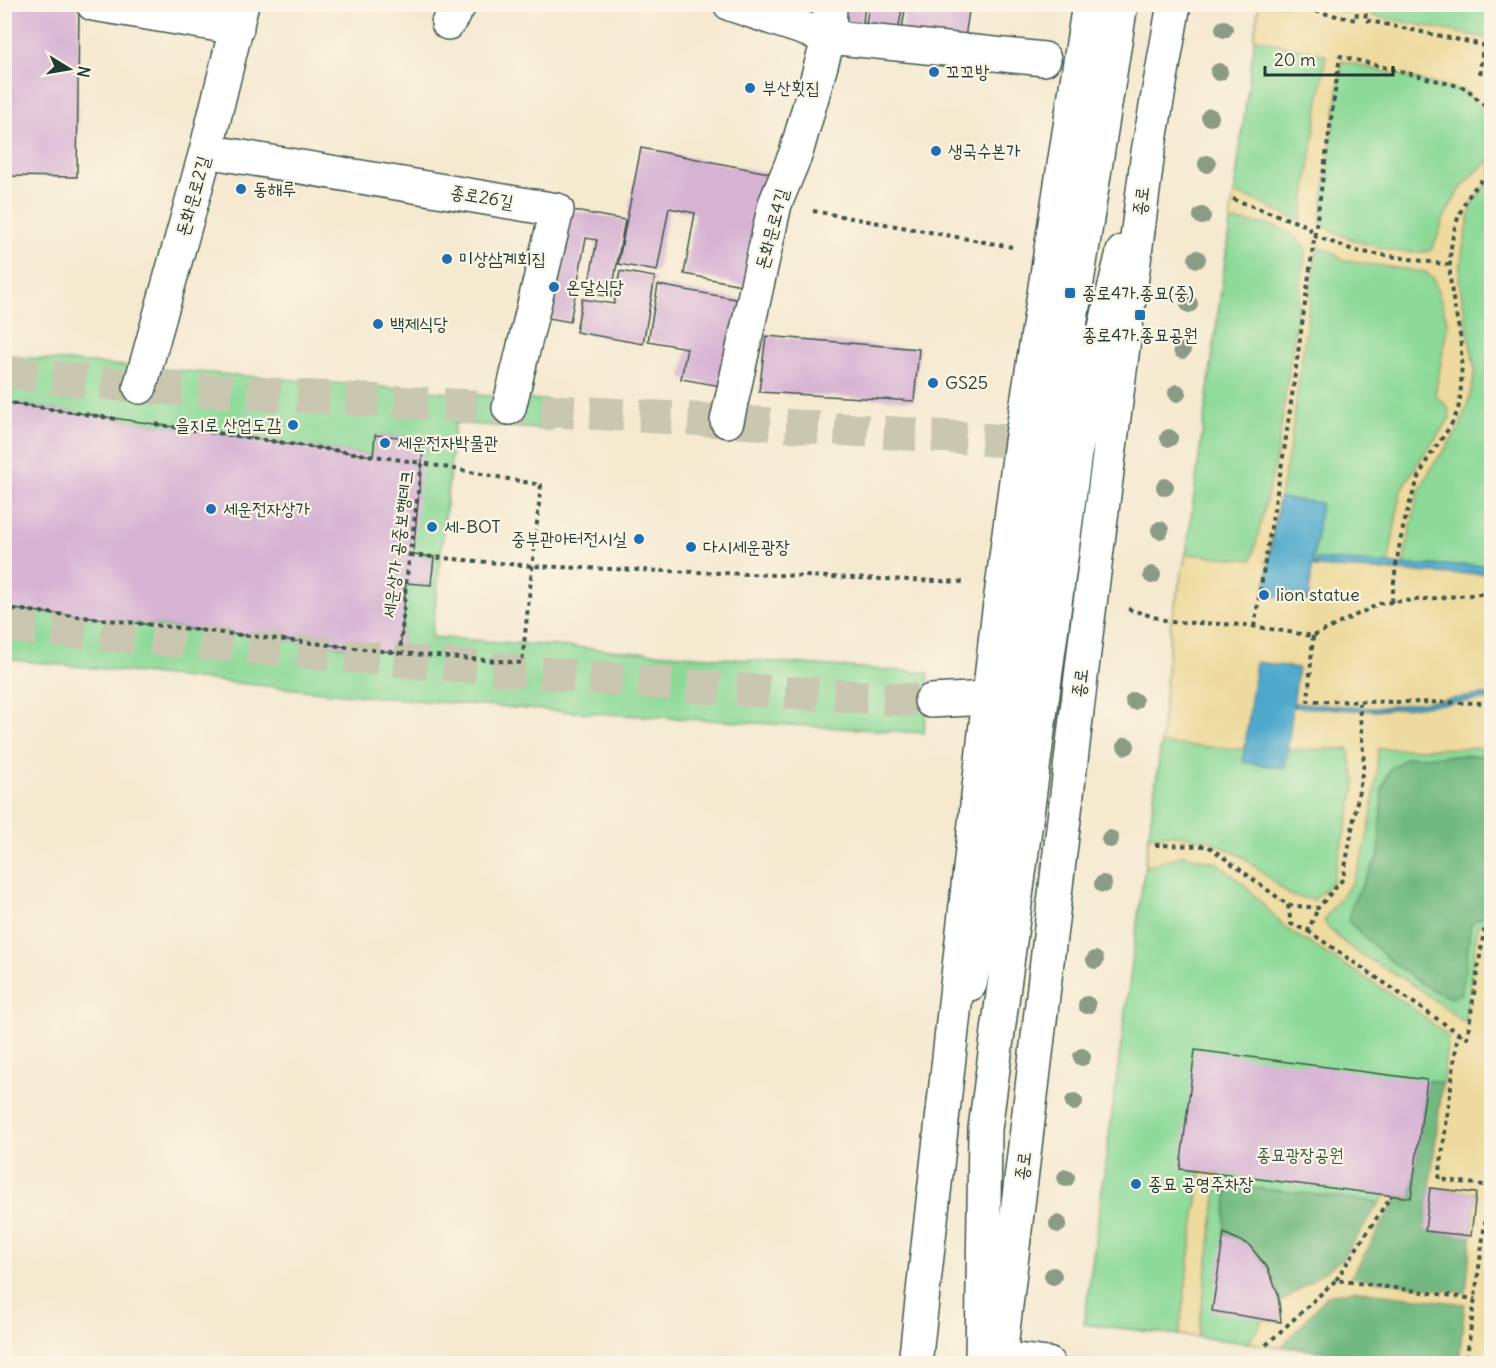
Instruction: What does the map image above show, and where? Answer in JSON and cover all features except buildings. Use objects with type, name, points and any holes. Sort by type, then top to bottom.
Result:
[{"type":"main road","points":[[93,4],[239,16]]},
{"type":"main road","points":[[730,4],[829,37],[1044,58]]},
{"type":"main road","name":"돈화문로4길","points":[[727,421],[775,204],[796,153],[829,37],[830,4]]},
{"type":"main road","points":[[915,1364],[988,698],[1021,442],[1089,4]]},
{"type":"main road","points":[[945,1104],[990,887],[1028,591],[1121,4]]},
{"type":"main road","name":"종로","points":[[994,1362],[1148,153],[1174,4]]},
{"type":"main road","name":"돈화문로2길","points":[[140,387],[206,151],[239,16]]},
{"type":"main road","name":"종로26길","points":[[206,151],[557,210],[509,408]]},
{"type":"main road","points":[[931,701],[988,698]]},
{"type":"main road","points":[[994,1362],[1048,1364]]},
{"type":"path","points":[[1280,4],[1356,20],[1358,4]]},
{"type":"path","points":[[1367,4],[1365,20],[1483,45],[1480,72],[1491,73]]},
{"type":"path","points":[[1256,627],[1340,56],[1467,88],[1491,113]]},
{"type":"path","points":[[1392,602],[1396,558],[1408,506],[1425,464],[1460,403],[1460,336],[1450,285],[1455,223],[1465,200],[1480,179],[1491,172]]},
{"type":"path","points":[[1233,199],[1306,226],[1315,236],[1356,251],[1450,265]]},
{"type":"path","points":[[775,204],[1019,248]]},
{"type":"path","points":[[4,402],[121,419]]},
{"type":"path","name":"세운상가 공중보행데크","points":[[144,422],[422,463],[400,653]]},
{"type":"path","points":[[4,608],[400,653],[522,663],[541,485],[422,463]]},
{"type":"path","points":[[410,555],[532,566],[974,582]]},
{"type":"path","points":[[1118,607],[1171,622],[1256,627],[1311,635],[1381,603],[1491,593]]},
{"type":"path","points":[[1311,635],[1308,701],[1491,703]]},
{"type":"path","points":[[1308,932],[1318,908],[1343,879],[1364,763],[1359,703]]},
{"type":"path","points":[[1155,844],[1208,846],[1288,905],[1318,908]]},
{"type":"path","points":[[1288,905],[1291,924],[1308,932],[1467,1038],[1484,931],[1491,932]]},
{"type":"path","points":[[1458,1033],[1439,1179],[1490,1186],[1467,1356],[1491,1360]]},
{"type":"path","points":[[1266,1345],[1336,1280],[1391,1196]]},
{"type":"path","points":[[1336,1280],[1475,1299]]},
{"type":"green space","name":"종묘광장공원","points":[[1259,5],[1491,5],[1491,1363],[1425,1363],[1084,1324]]},
{"type":"green space","points":[[5,356],[550,401],[552,430],[455,423],[432,637],[929,673],[924,733],[541,710],[352,695],[5,659],[5,608],[400,653],[406,583],[431,585],[434,557],[410,555],[424,439],[376,435],[373,456],[5,402]]},
{"type":"green space","points":[[1491,755],[1491,914],[1486,914],[1471,924],[1462,993],[1451,998],[1424,985],[1410,975],[1383,954],[1348,921],[1353,901],[1379,855],[1382,790],[1390,769],[1408,757]]},
{"type":"green space","points":[[1427,1080],[1442,1083],[1425,1231],[1471,1236],[1466,1293],[1350,1277],[1398,1197],[1411,1198]]},
{"type":"green space","points":[[1228,1185],[1380,1203],[1342,1259],[1279,1304],[1274,1279],[1262,1260],[1245,1245],[1224,1233]]},
{"type":"green space","points":[[1353,1290],[1465,1304],[1459,1363],[1425,1363],[1282,1347],[1327,1296]]},
{"type":"sand","points":[[1259,5],[1310,5],[1348,13],[1350,5],[1374,5],[1373,16],[1487,38],[1485,69],[1491,69],[1491,118],[1466,92],[1342,61],[1320,224],[1359,242],[1388,250],[1430,251],[1457,194],[1475,173],[1491,160],[1491,178],[1472,204],[1459,280],[1475,372],[1459,429],[1432,467],[1418,493],[1403,565],[1388,564],[1401,491],[1450,418],[1448,407],[1435,395],[1448,324],[1434,279],[1425,272],[1344,261],[1329,250],[1317,247],[1290,447],[1267,561],[1263,561],[1385,571],[1491,573],[1491,748],[1378,749],[1374,798],[1359,867],[1353,880],[1324,921],[1342,941],[1353,949],[1412,984],[1465,1023],[1478,924],[1491,927],[1491,1363],[1459,1363],[1465,1304],[1353,1290],[1327,1296],[1282,1347],[1248,1343],[1264,1319],[1281,1322],[1279,1304],[1342,1259],[1385,1195],[1398,1197],[1351,1277],[1466,1293],[1476,1193],[1430,1188],[1448,1036],[1409,1005],[1288,930],[1242,883],[1217,863],[1184,855],[1145,867],[1149,836],[1176,835],[1209,840],[1243,857],[1291,896],[1314,900],[1332,882],[1356,781],[1348,749],[1262,750],[1161,744],[1171,622],[1186,554],[1252,560],[1277,455],[1306,249],[1299,240],[1282,229],[1262,224],[1230,221],[1234,194],[1252,199],[1301,222],[1326,55],[1254,38]]},
{"type":"sand","points":[[1201,1171],[1219,1174],[1198,1337],[1179,1335]]},
{"type":"water","points":[[1279,498],[1321,503],[1308,601],[1264,595]]},
{"type":"water","points":[[1317,559],[1403,565],[1491,565],[1491,573],[1454,574],[1315,567]]},
{"type":"water","points":[[1256,662],[1298,668],[1285,768],[1243,762]]},
{"type":"water","points":[[1491,694],[1491,699],[1374,711],[1294,707],[1295,703],[1374,708]]},
{"type":"tunnel","points":[[4,372],[140,387],[727,421],[1021,442]]},
{"type":"tunnel","points":[[4,626],[728,689],[931,701]]},
{"type":"place","name":"꼬꼬방","points":[[934,72]]},
{"type":"place","name":"부산횟집","points":[[750,88]]},
{"type":"place","name":"생국수본가","points":[[936,151]]},
{"type":"place","name":"동해루","points":[[241,189]]},
{"type":"place","name":"미상삼계회집","points":[[447,259]]},
{"type":"place","name":"온달식당","points":[[554,287]]},
{"type":"place","name":"종로4가.종묘(중)","points":[[1070,293]]},
{"type":"place","name":"종로4가.종묘공원","points":[[1140,315]]},
{"type":"place","name":"백제식당","points":[[378,324]]},
{"type":"place","name":"GS25","points":[[933,383]]},
{"type":"place","name":"을지로 산업도감","points":[[293,425]]},
{"type":"place","name":"세운전자박물관","points":[[385,443]]},
{"type":"place","name":"세운전자상가","points":[[211,509]]},
{"type":"place","name":"세-BOT","points":[[432,527]]},
{"type":"place","name":"중부관아터전시실","points":[[639,539]]},
{"type":"place","name":"다시세운광장","points":[[691,547]]},
{"type":"place","name":"lion statue","points":[[1264,595]]},
{"type":"place","name":"종묘 공영주차장","points":[[1136,1184]]}]
